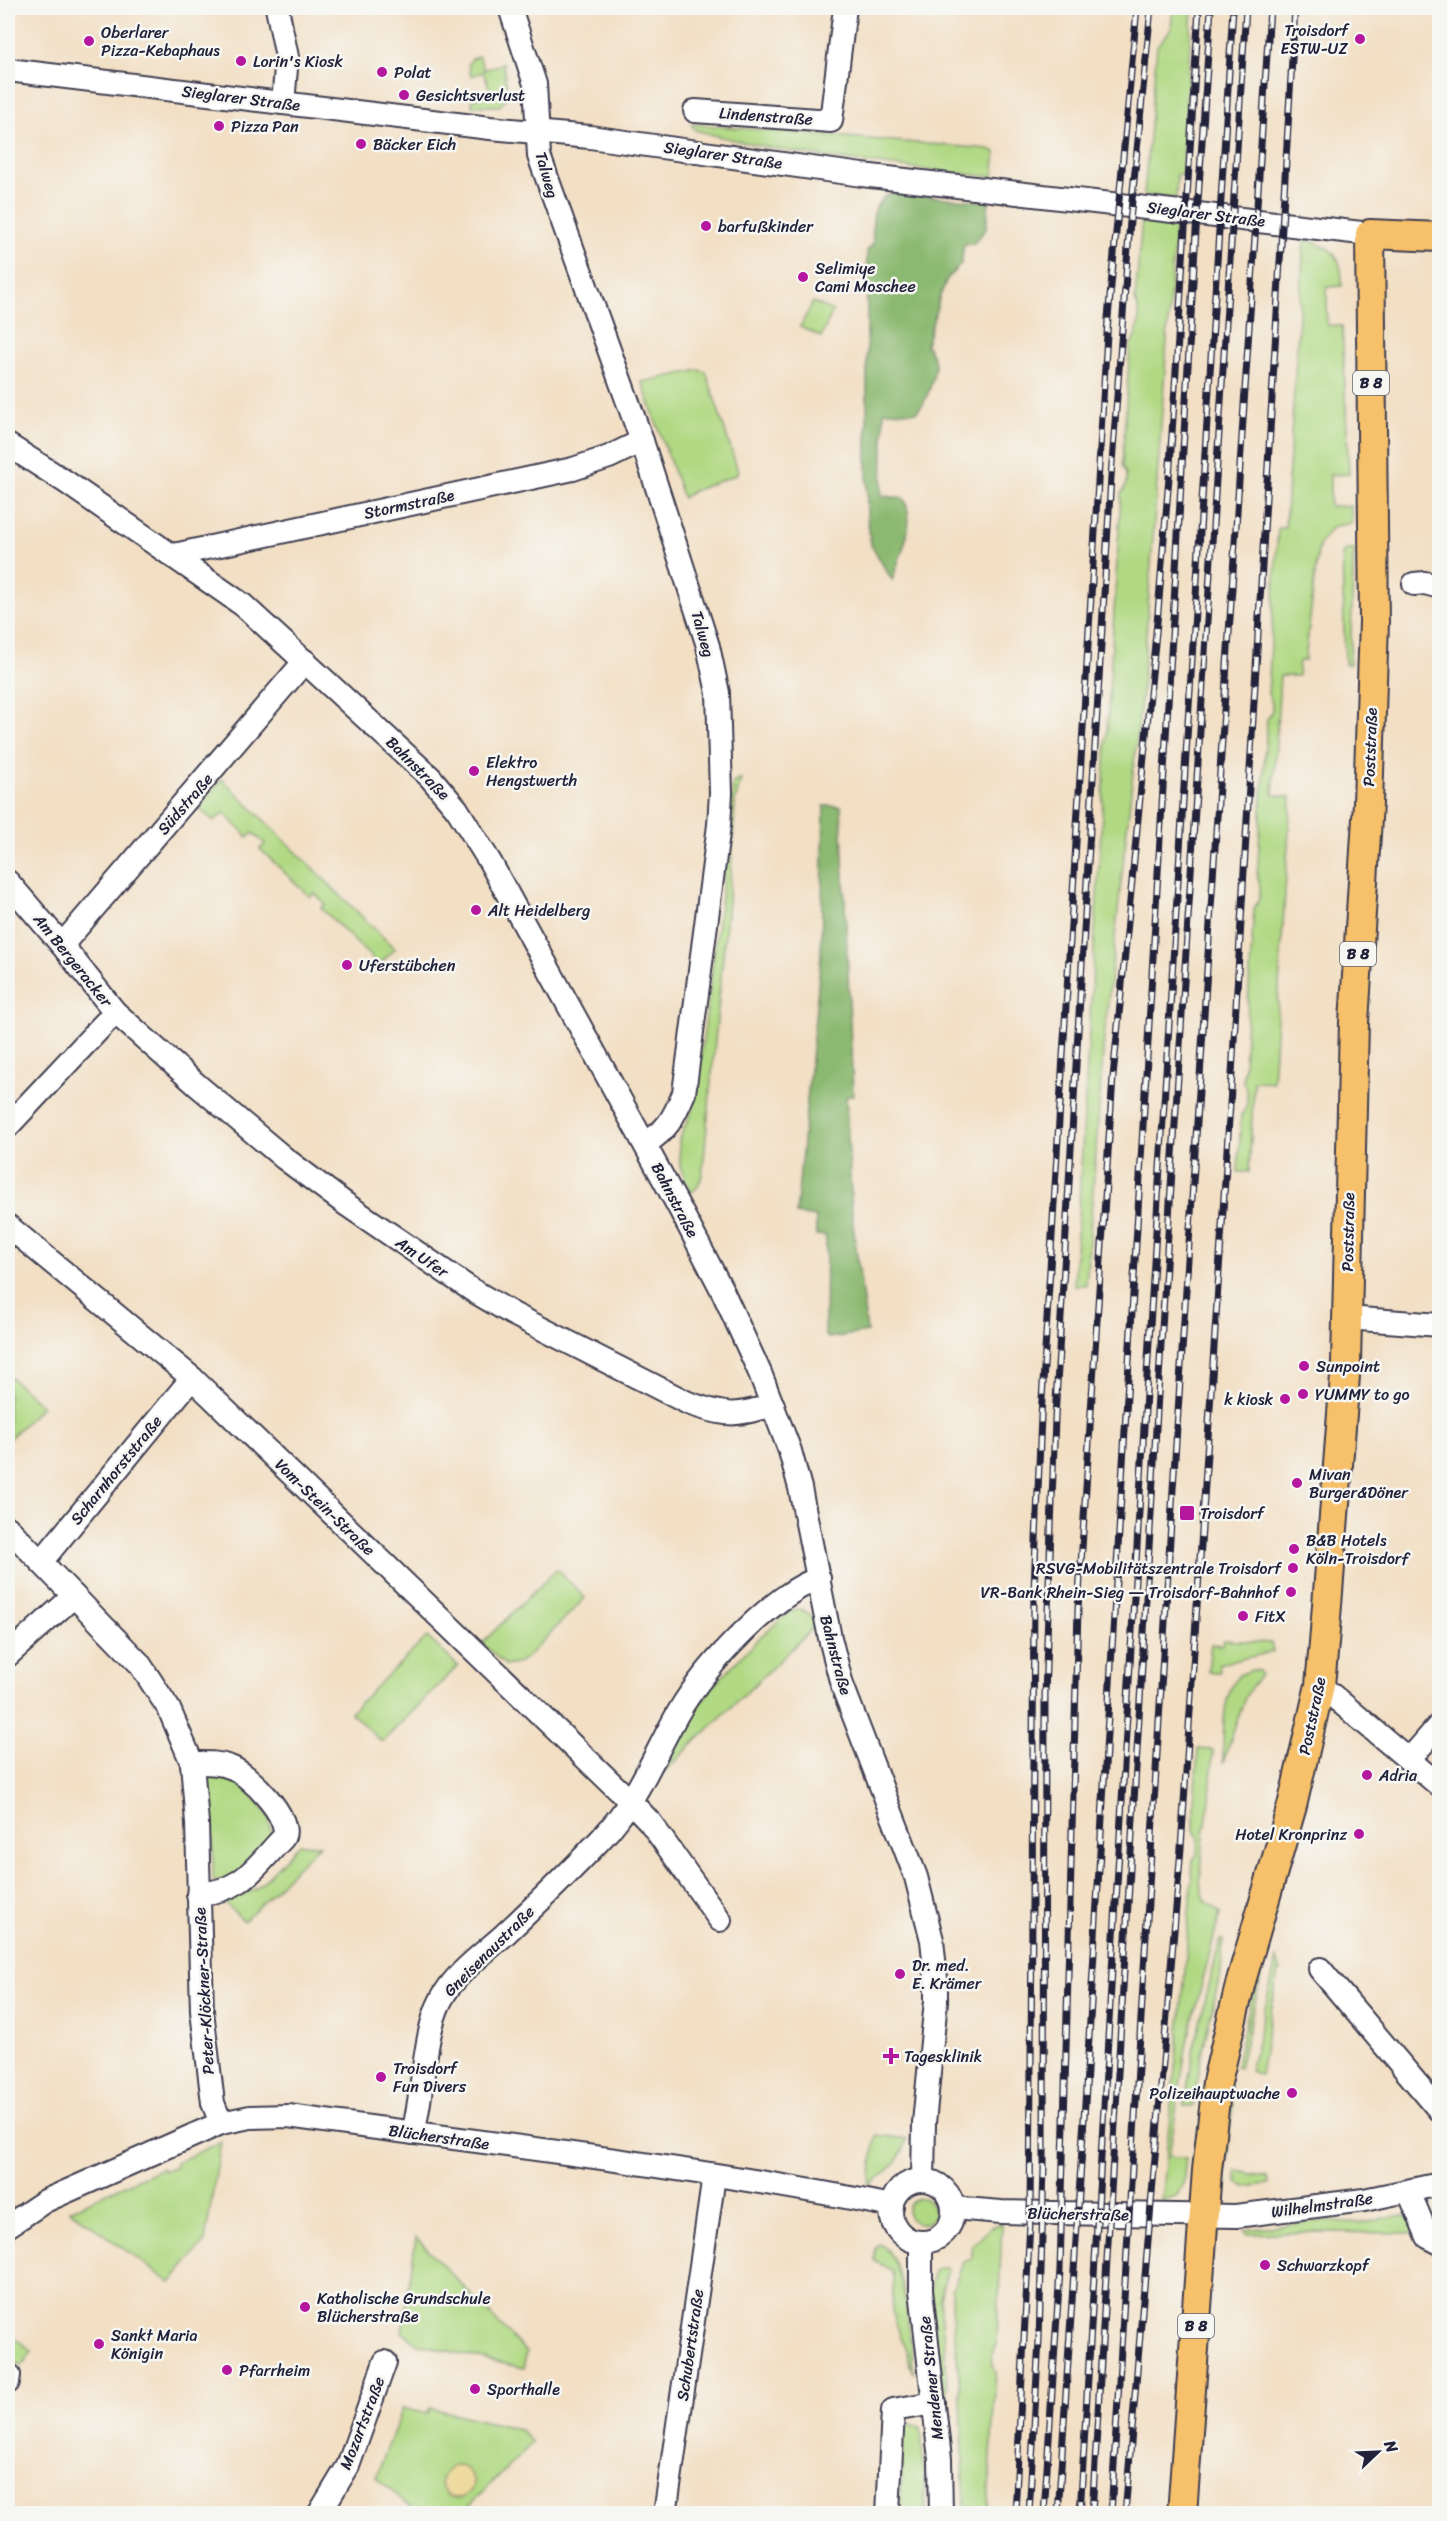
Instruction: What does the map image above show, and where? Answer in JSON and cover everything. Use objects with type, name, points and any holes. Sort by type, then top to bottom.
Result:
[{"type":"main road","name":"Sieglarer Straße","points":[[1370,234],[1440,237]]},
{"type":"main road","name":"Poststraße","points":[[1204,2216],[1212,2116],[1226,2043],[1253,1938],[1292,1806],[1320,1685],[1345,1374],[1354,1022],[1368,803],[1374,622],[1370,234]]},
{"type":"main road","name":"B 8","points":[[1182,2514],[1204,2216]]},
{"type":"street","points":[[277,8],[287,57],[283,103]]},
{"type":"street","name":"Talweg","points":[[510,8],[535,84],[539,156],[642,441],[708,646],[718,693],[721,793],[719,825],[684,1094],[673,1120],[663,1132],[645,1144]]},
{"type":"street","name":"Lindenstraße","points":[[695,111],[831,121],[845,8]]},
{"type":"street","name":"Sieglarer Straße","points":[[8,70],[675,148],[990,190],[1370,234]]},
{"type":"street","name":"Stormstraße","points":[[174,555],[573,469],[609,457],[642,441]]},
{"type":"street","name":"Bahnstraße","points":[[8,445],[174,555],[243,605],[430,777],[457,809],[490,862],[645,1144],[722,1290],[773,1405],[790,1451],[842,1685],[916,1877],[932,1940],[936,2001],[924,2123],[923,2180]]},
{"type":"street","points":[[1414,584],[1425,583],[1440,588]]},
{"type":"street","name":"Südstraße","points":[[62,945],[305,661]]},
{"type":"street","name":"Am Bergeracker","points":[[8,882],[115,1012]]},
{"type":"street","points":[[8,1126],[115,1012]]},
{"type":"street","name":"Am Ufer","points":[[115,1012],[197,1085],[285,1158],[356,1211],[472,1290],[522,1319],[688,1403],[718,1414],[736,1415],[773,1405]]},
{"type":"street","name":"Vom-Stein-Straße","points":[[8,1226],[192,1378],[631,1802]]},
{"type":"street","points":[[1347,1318],[1440,1325]]},
{"type":"street","name":"Scharnhorststraße","points":[[41,1562],[192,1378]]},
{"type":"street","name":"Peter-Klöckner-Straße","points":[[8,1528],[139,1663],[154,1684],[181,1734],[192,1763],[197,1823],[203,2023],[213,2103],[221,2123]]},
{"type":"street","name":"Gneisenaustraße","points":[[413,2133],[433,2024],[442,1997],[470,1966],[602,1838],[631,1802],[648,1775],[683,1705],[716,1659],[761,1616],[802,1584],[819,1578]]},
{"type":"street","points":[[8,1655],[74,1596]]},
{"type":"street","points":[[1320,1685],[1440,1786]]},
{"type":"street","points":[[1409,1760],[1440,1724]]},
{"type":"street","name":"Peter-Klöckner-Straße","points":[[192,1763],[212,1763],[237,1770],[276,1808],[285,1830],[283,1838],[241,1881],[223,1890],[198,1894]]},
{"type":"street","points":[[631,1802],[650,1822],[720,1920]]},
{"type":"street","points":[[1320,1969],[1440,2111]]},
{"type":"street","name":"Blücherstraße","points":[[10,2218],[221,2123],[250,2117],[288,2116],[714,2176],[892,2206]]},
{"type":"street","name":"Schubertstraße","points":[[665,2514],[714,2176]]},
{"type":"street","points":[[923,2180],[940,2186],[946,2192],[953,2208],[953,2217],[945,2232],[930,2241],[921,2242],[911,2240],[895,2226],[892,2206],[899,2190],[914,2181],[923,2180]]},
{"type":"street","name":"Wilhelmstraße","points":[[1204,2216],[1261,2214],[1409,2192],[1440,2184]]},
{"type":"street","points":[[1409,2192],[1434,2240]]},
{"type":"street","name":"Blücherstraße","points":[[953,2208],[1001,2212],[1204,2216]]},
{"type":"street","name":"Mendener Straße","points":[[921,2242],[921,2290],[940,2459],[941,2514]]},
{"type":"street","name":"Mozartstraße","points":[[319,2514],[348,2466],[385,2362]]},
{"type":"street","points":[[888,2514],[893,2410],[934,2403]]},
{"type":"green space","points":[[1173,8],[1192,8],[1182,175],[1177,175],[1176,199],[1144,195],[1157,46],[1171,29]]},
{"type":"green space","points":[[479,56],[484,70],[503,63],[508,96],[500,106],[472,106],[472,100],[491,92],[483,72],[471,76],[468,64]]},
{"type":"green space","points":[[691,124],[989,149],[996,152],[993,177],[805,154],[695,130]]},
{"type":"green space","points":[[892,193],[989,202],[986,229],[973,244],[964,244],[961,264],[947,279],[940,296],[926,345],[933,356],[935,368],[926,398],[916,412],[884,411],[882,496],[903,498],[909,518],[903,550],[892,580],[871,545],[867,516],[867,251],[873,244],[873,221],[876,207]]},
{"type":"green space","points":[[1142,219],[1175,222],[1175,228],[1142,691],[1104,1038],[1086,1285],[1074,1285],[1121,494],[1126,480],[1122,465],[1130,345],[1139,323],[1135,301]]},
{"type":"green space","points":[[1304,240],[1329,249],[1341,267],[1342,286],[1327,287],[1327,325],[1342,326],[1349,474],[1330,475],[1330,506],[1351,506],[1352,523],[1332,527],[1320,543],[1305,661],[1299,661],[1298,676],[1280,676],[1273,795],[1291,797],[1273,1082],[1254,1081],[1249,1172],[1238,1172],[1241,1115],[1246,1108],[1247,1099],[1243,1082],[1254,908],[1260,893],[1257,877],[1267,719],[1272,706],[1268,694],[1278,528],[1285,528]]},
{"type":"green space","points":[[813,302],[833,311],[821,337],[800,327]]},
{"type":"green space","points":[[699,370],[706,372],[738,471],[736,475],[693,491],[683,498],[642,382]]},
{"type":"green space","points":[[1354,549],[1350,664],[1345,664],[1342,554]]},
{"type":"green space","points":[[222,779],[395,949],[379,965],[321,908],[325,904],[314,893],[310,897],[260,849],[265,844],[253,833],[248,837],[224,813],[214,821],[198,808]]},
{"type":"green space","points":[[741,779],[735,802],[731,870],[703,1168],[700,1183],[690,1193],[680,1166],[679,1139],[692,1111],[696,1095],[728,842],[733,783]]},
{"type":"green space","points":[[824,806],[841,806],[853,1095],[846,1097],[852,1216],[867,1332],[829,1338],[825,1336],[826,1236],[816,1235],[816,1217],[796,1214],[821,955]]},
{"type":"green space","points":[[8,1375],[42,1406],[8,1440]]},
{"type":"green space","points":[[557,1569],[585,1598],[526,1658],[516,1664],[506,1666],[482,1643]]},
{"type":"green space","points":[[800,1609],[811,1615],[815,1626],[664,1772],[697,1708],[713,1686],[762,1635],[790,1612]]},
{"type":"green space","points":[[427,1637],[458,1666],[382,1742],[350,1712]]},
{"type":"green space","points":[[1223,1640],[1271,1643],[1273,1652],[1219,1664],[1220,1672],[1208,1672],[1211,1644],[1222,1645]]},
{"type":"green space","points":[[1252,1670],[1259,1671],[1261,1674],[1245,1697],[1223,1763],[1224,1717],[1229,1695],[1239,1675]]},
{"type":"green space","points":[[1198,1749],[1213,1750],[1210,1799],[1200,1882],[1205,1900],[1220,1913],[1187,2042],[1169,2156],[1186,2158],[1183,2185],[1176,2197],[1161,2201],[1184,1984],[1193,1860],[1197,1854],[1198,1837],[1194,1831],[1194,1803]]},
{"type":"green space","points":[[206,1773],[230,1774],[260,1804],[270,1823],[271,1833],[268,1843],[234,1881],[213,1881],[213,1845]]},
{"type":"green space","points":[[299,1844],[319,1845],[244,1921],[224,1902],[256,1889]]},
{"type":"green space","points":[[1220,1940],[1223,1940],[1221,1971],[1203,2049],[1193,2107],[1184,2107],[1194,2047]]},
{"type":"green space","points":[[1277,1958],[1281,1972],[1278,1972],[1260,2075],[1250,2071]]},
{"type":"green space","points":[[1259,1968],[1263,1969],[1239,2068],[1235,2067]]},
{"type":"green space","points":[[1229,2103],[1233,2103],[1225,2177],[1221,2178]]},
{"type":"green space","points":[[876,2135],[907,2139],[893,2166],[869,2184]]},
{"type":"green space","points":[[221,2142],[205,2241],[171,2283],[70,2210],[162,2168],[164,2171],[176,2166],[175,2163]]},
{"type":"green space","points":[[1236,2171],[1268,2177],[1269,2184],[1245,2187],[1237,2183]]},
{"type":"green space","points":[[921,2198],[930,2202],[934,2211],[930,2220],[921,2224],[912,2220],[908,2211],[912,2202]]},
{"type":"green space","points":[[1402,2215],[1409,2217],[1414,2233],[1248,2234],[1244,2230],[1318,2221],[1369,2223]]},
{"type":"green space","points":[[1002,2223],[997,2343],[992,2358],[996,2372],[988,2507],[984,2513],[965,2513],[961,2399],[952,2290],[963,2262],[972,2259],[972,2246],[992,2227]]},
{"type":"green space","points":[[416,2237],[527,2353],[523,2368],[418,2344],[402,2332]]},
{"type":"green space","points":[[878,2244],[888,2251],[901,2281],[914,2374],[892,2311],[894,2276],[892,2271],[875,2261],[875,2248]]},
{"type":"green space","points":[[946,2267],[948,2269],[940,2297],[948,2388],[946,2394],[941,2395],[930,2291],[935,2269]]},
{"type":"green space","points":[[8,2332],[32,2351],[22,2366],[8,2358]]},
{"type":"green space","points":[[403,2408],[428,2414],[430,2408],[519,2429],[532,2443],[462,2513],[417,2513],[376,2477]]},
{"type":"green space","points":[[942,2409],[950,2413],[954,2513],[950,2513]]},
{"type":"green space","points":[[905,2425],[921,2427],[926,2513],[900,2514],[903,2430]]},
{"type":"sand","points":[[457,2466],[468,2471],[473,2482],[468,2493],[457,2498],[446,2493],[441,2482],[446,2471]]},
{"type":"railway","points":[[1015,2514],[1030,2222],[1034,1590],[1041,1416],[1108,318],[1137,8]]},
{"type":"railway","points":[[1029,2514],[1039,2340],[1044,2167],[1045,1695],[1055,1418],[1111,477],[1130,221],[1151,8]]},
{"type":"railway","points":[[1044,2514],[1060,2270],[1078,1609],[1113,1077],[1170,465],[1199,8]]},
{"type":"railway","points":[[1058,2514],[1086,2088],[1211,8]]},
{"type":"railway","points":[[1080,2514],[1149,1342],[1233,8]]},
{"type":"railway","points":[[1092,2514],[1161,1344],[1246,8]]},
{"type":"railway","points":[[1111,2514],[1174,1473],[1270,8]]},
{"type":"railway","points":[[1125,2514],[1181,1848],[1232,1074],[1295,8]]},
{"type":"place","name":"Troisdorf ESTW-UZ","points":[[1360,39]]},
{"type":"place","name":"Oberlarer Pizza-Kebaphaus","points":[[89,41]]},
{"type":"place","name":"Lorin's Kiosk","points":[[241,61]]},
{"type":"place","name":"Polat","points":[[382,72]]},
{"type":"place","name":"Gesichtsverlust","points":[[404,95]]},
{"type":"place","name":"Pizza Pan","points":[[219,126]]},
{"type":"place","name":"Bäcker Eich","points":[[361,144]]},
{"type":"place","name":"barfußkinder","points":[[706,226]]},
{"type":"place","name":"Selimiye Cami Moschee","points":[[803,277]]},
{"type":"place","name":"Elektro Hengstwerth","points":[[474,771]]},
{"type":"place","name":"Alt Heidelberg","points":[[476,910]]},
{"type":"place","name":"Uferstübchen","points":[[347,965]]},
{"type":"place","name":"Sunpoint","points":[[1304,1366]]},
{"type":"place","name":"YUMMY to go","points":[[1303,1394]]},
{"type":"place","name":"k kiosk","points":[[1285,1399]]},
{"type":"place","name":"Mivan Burger&Döner","points":[[1297,1483]]},
{"type":"place","name":"Troisdorf","points":[[1187,1513]]},
{"type":"place","name":"B&B Hotels Köln-Troisdorf","points":[[1294,1549]]},
{"type":"place","name":"RSVG-Mobilitätszentrale Troisdorf","points":[[1293,1568]]},
{"type":"place","name":"VR-Bank Rhein-Sieg — Troisdorf-Bahnhof","points":[[1291,1592]]},
{"type":"place","name":"FitX","points":[[1243,1616]]},
{"type":"place","name":"Adria","points":[[1367,1775]]},
{"type":"place","name":"Hotel Kronprinz","points":[[1359,1834]]},
{"type":"place","name":"Dr. med. E. Krämer","points":[[900,1974]]},
{"type":"place","name":"Tagesklinik","points":[[891,2056]]},
{"type":"place","name":"Troisdorf Fun Divers","points":[[381,2077]]},
{"type":"place","name":"Polizeihauptwache","points":[[1292,2093]]},
{"type":"place","name":"Schwarzkopf","points":[[1265,2265]]},
{"type":"place","name":"Katholische Grundschule Blücherstraße","points":[[305,2307]]},
{"type":"place","name":"Sankt Maria Königin","points":[[99,2344]]},
{"type":"place","name":"Pfarrheim","points":[[227,2370]]},
{"type":"place","name":"Sporthalle","points":[[475,2389]]}]
